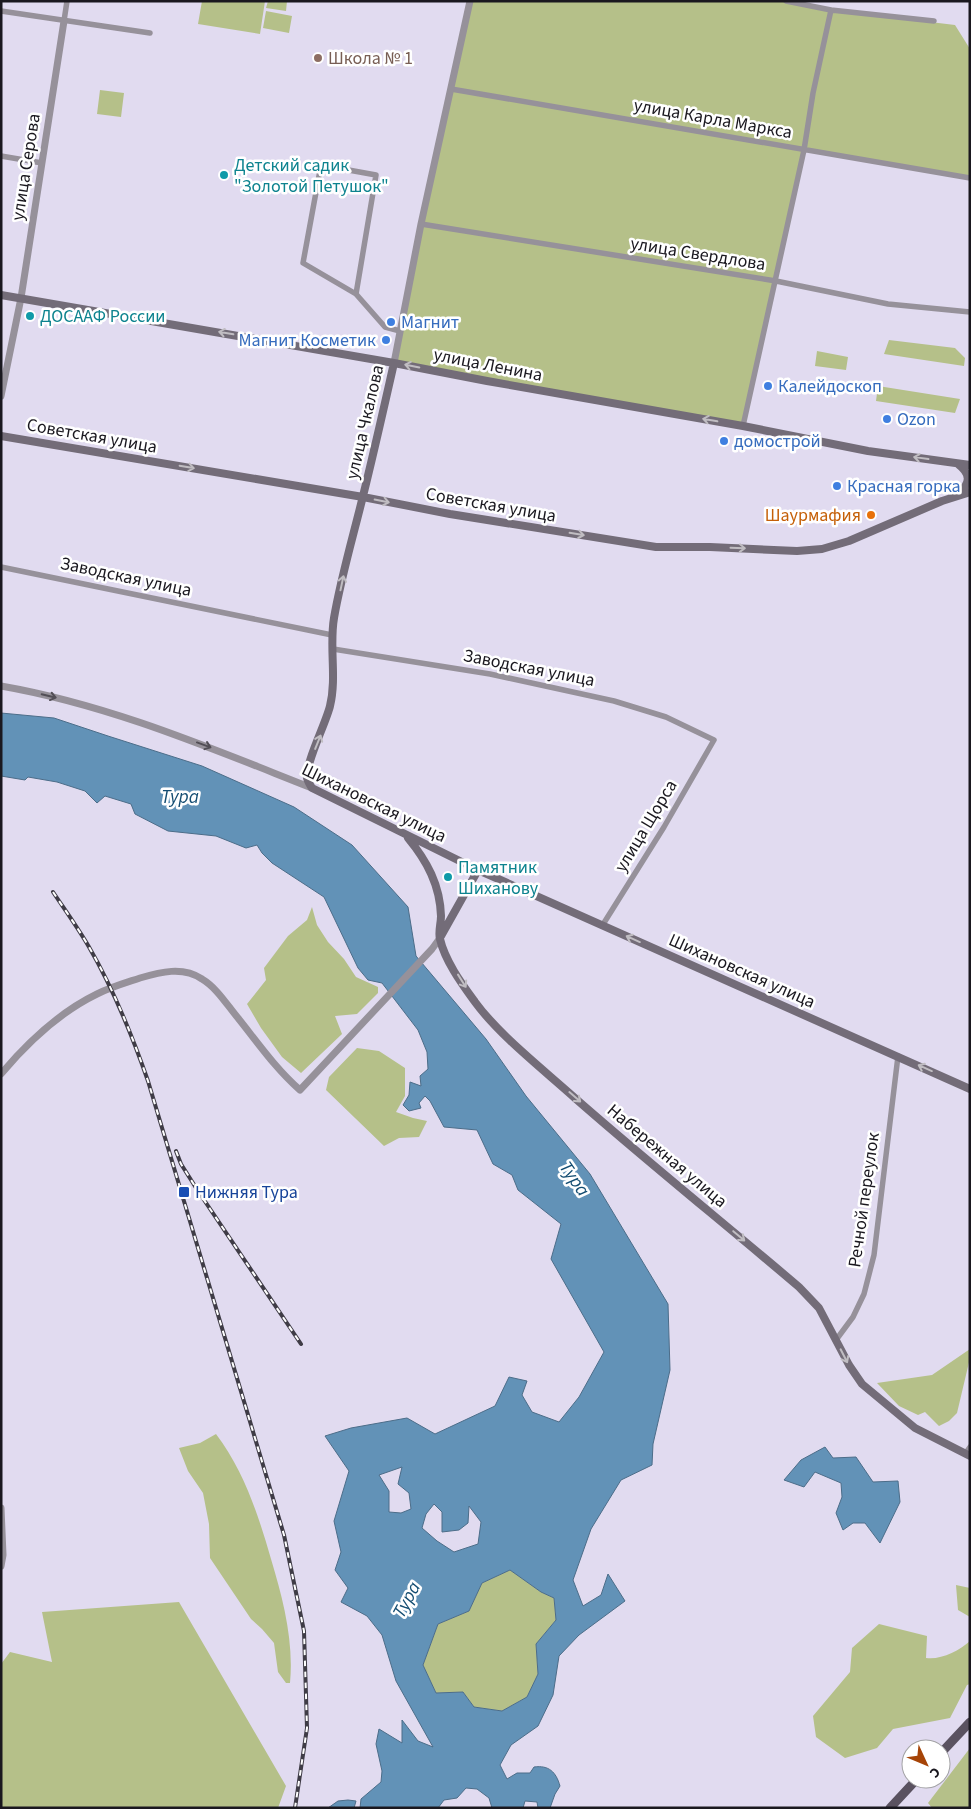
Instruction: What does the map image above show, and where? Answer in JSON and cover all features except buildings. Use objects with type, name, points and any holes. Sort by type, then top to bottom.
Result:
[{"type":"main road","name":"улица Ленина","points":[[1,295],[394,363],[743,426],[868,451],[970,465]]},
{"type":"main road","name":"улица Чкалова","points":[[312,788],[308,780],[308,768],[330,704],[334,674],[332,635],[335,615],[351,538],[363,497],[394,363]]},
{"type":"main road","name":"Советская улица","points":[[1,436],[363,497],[450,514],[656,547],[822,549],[970,492]]},
{"type":"main road","points":[[954,497],[968,484],[969,476],[966,470],[957,463]]},
{"type":"main road","name":"Шихановская улица","points":[[312,788],[478,870],[970,1088]]},
{"type":"main road","name":"Набережная улица","points":[[405,834],[423,856],[434,880],[441,915],[440,938],[449,960],[476,1003],[494,1023],[547,1073],[620,1136],[800,1286],[819,1308],[849,1366],[862,1384],[915,1428],[968,1452]]},
{"type":"main road","points":[[440,938],[478,870]]},
{"type":"main road","points":[[951,1742],[970,1722]]},
{"type":"main road","points":[[890,1808],[908,1789]]},
{"type":"street","name":"улица Серова","points":[[1,396],[21,298],[67,1]]},
{"type":"street","name":"улица Чкалова","points":[[394,363],[421,224],[470,1]]},
{"type":"street","points":[[786,1],[831,10],[934,21]]},
{"type":"street","points":[[743,426],[804,150],[813,93],[831,10]]},
{"type":"street","points":[[1,11],[150,33]]},
{"type":"street","name":"улица Карла Маркса","points":[[451,89],[970,178]]},
{"type":"street","points":[[1,156],[42,163]]},
{"type":"street","points":[[356,294],[376,174],[320,165],[303,263],[356,294],[384,327],[400,331]]},
{"type":"street","name":"улица Свердлова","points":[[421,224],[776,282],[888,304],[970,312]]},
{"type":"street","name":"Заводская улица","points":[[1,567],[332,635]]},
{"type":"street","name":"Заводская улица","points":[[333,649],[490,674],[614,701],[666,716],[714,740]]},
{"type":"street","name":"Шихановская улица","points":[[1,686],[107,711],[228,754],[312,788]]},
{"type":"street","name":"улица Щорса","points":[[602,926],[664,827],[714,740]]},
{"type":"street","points":[[1,1074],[58,1018],[77,1005],[111,988],[159,972],[178,971],[201,978],[220,995],[276,1067],[300,1090],[382,1004],[440,938]]},
{"type":"street","name":"Речной переулок","points":[[836,1340],[853,1317],[864,1294],[874,1255],[898,1056]]},
{"type":"street","points":[[1,1508],[3,1555],[1,1566]]},
{"type":"green space","points":[[202,1],[265,1],[260,34],[198,24]]},
{"type":"green space","points":[[268,1],[287,1],[286,11],[266,8]]},
{"type":"green space","points":[[470,1],[786,1],[831,10],[955,25],[970,49],[970,178],[804,150],[743,426],[394,363]]},
{"type":"green space","points":[[266,11],[292,16],[289,33],[263,28]]},
{"type":"green space","points":[[100,90],[124,93],[121,117],[97,114]]},
{"type":"green space","points":[[889,340],[955,348],[965,358],[964,366],[884,354]]},
{"type":"green space","points":[[817,351],[848,357],[846,370],[815,366]]},
{"type":"green space","points":[[878,386],[960,399],[955,413],[876,401]]},
{"type":"green space","points":[[312,907],[317,925],[328,942],[344,959],[356,977],[378,987],[378,993],[357,1014],[335,1016],[342,1034],[301,1073],[282,1057],[261,1028],[247,1004],[266,980],[264,968],[288,936],[307,920]]},
{"type":"green space","points":[[357,1048],[379,1051],[405,1068],[405,1096],[396,1112],[427,1121],[419,1137],[399,1138],[384,1146],[326,1090],[329,1077]]},
{"type":"green space","points":[[970,1349],[970,1358],[957,1413],[949,1421],[939,1426],[925,1412],[918,1415],[899,1406],[877,1383],[932,1375]]},
{"type":"green space","points":[[216,1434],[235,1463],[249,1494],[280,1589],[289,1636],[290,1683],[286,1683],[278,1672],[274,1643],[251,1619],[210,1558],[209,1524],[203,1493],[188,1471],[179,1448],[200,1443]]},
{"type":"green space","points":[[510,1570],[541,1592],[554,1598],[556,1620],[536,1644],[538,1674],[527,1697],[502,1711],[474,1707],[463,1692],[436,1693],[423,1665],[438,1624],[469,1611],[482,1583]]},
{"type":"green space","points":[[956,1585],[970,1588],[970,1617],[958,1610]]},
{"type":"green space","points":[[179,1602],[286,1786],[278,1808],[1,1808],[1,1664],[10,1652],[52,1662],[42,1612]]},
{"type":"green space","points":[[879,1624],[927,1636],[926,1658],[938,1658],[950,1654],[970,1641],[970,1684],[967,1685],[950,1718],[893,1729],[877,1748],[845,1758],[816,1737],[813,1716],[850,1672],[852,1648]]},
{"type":"green space","points":[[970,1748],[970,1808],[932,1808],[928,1803],[939,1789],[951,1789],[951,1773]]},
{"type":"water","name":"Тура","points":[[1,713],[54,718],[202,766],[294,807],[352,845],[408,907],[416,956],[486,1039],[526,1096],[590,1174],[668,1304],[670,1370],[653,1444],[652,1465],[621,1480],[591,1529],[573,1580],[583,1606],[601,1595],[608,1574],[625,1601],[579,1635],[559,1656],[553,1695],[538,1726],[511,1745],[500,1765],[507,1779],[517,1773],[530,1773],[534,1767],[544,1767],[551,1770],[560,1786],[550,1808],[538,1808],[537,1802],[525,1801],[523,1808],[492,1808],[489,1798],[477,1789],[466,1788],[457,1798],[444,1800],[438,1808],[360,1808],[361,1799],[381,1782],[382,1771],[376,1744],[379,1729],[402,1743],[402,1720],[418,1741],[433,1747],[396,1681],[382,1635],[367,1616],[341,1602],[348,1588],[335,1570],[341,1552],[334,1521],[349,1471],[325,1436],[351,1428],[407,1418],[435,1434],[495,1406],[509,1377],[527,1381],[522,1395],[532,1412],[559,1422],[579,1397],[604,1352],[551,1259],[561,1224],[518,1190],[512,1175],[493,1164],[477,1130],[444,1127],[430,1101],[425,1096],[419,1103],[421,1108],[409,1111],[403,1105],[409,1095],[410,1082],[421,1086],[420,1076],[428,1069],[427,1052],[418,1030],[382,983],[368,980],[358,968],[324,897],[272,863],[257,845],[246,848],[216,836],[168,831],[135,814],[131,804],[105,796],[97,803],[85,791],[57,782],[28,777],[25,780],[1,776]],"holes":[[[402,1467],[398,1484],[409,1493],[411,1509],[401,1513],[389,1512],[389,1491],[379,1475]],[[434,1504],[442,1512],[442,1532],[459,1530],[468,1523],[469,1506],[481,1522],[478,1544],[454,1552],[422,1528],[426,1514]],[[510,1570],[541,1592],[554,1598],[556,1620],[536,1644],[538,1674],[527,1697],[502,1711],[474,1707],[463,1692],[436,1693],[423,1665],[438,1624],[469,1611],[482,1583]]]},
{"type":"water","points":[[825,1447],[833,1458],[856,1457],[873,1482],[898,1481],[900,1502],[880,1543],[865,1523],[853,1523],[843,1530],[836,1513],[842,1497],[841,1483],[815,1472],[804,1487],[784,1480],[801,1460]]},
{"type":"water","points":[[338,1801],[356,1801],[354,1808],[328,1808]]},
{"type":"railway","points":[[53,892],[80,933],[107,980],[142,1064],[284,1535],[304,1631],[307,1728],[295,1808]]},
{"type":"railway","points":[[176,1151],[181,1164],[198,1191],[301,1344]]},
{"type":"place","name":"Школа № 1","points":[[318,58]]},
{"type":"place","name":"Детский садик \"Золотой Петушок\"","points":[[224,175]]},
{"type":"place","name":"ДОСААФ России","points":[[30,316]]},
{"type":"place","name":"Магнит","points":[[391,322]]},
{"type":"place","name":"Магнит Косметик","points":[[386,340]]},
{"type":"place","name":"Калейдоскоп","points":[[768,386]]},
{"type":"place","name":"Ozon","points":[[887,419]]},
{"type":"place","name":"домострой","points":[[724,441]]},
{"type":"place","name":"Красная горка","points":[[837,486]]},
{"type":"place","name":"Шаурмафия","points":[[871,515]]},
{"type":"place","name":"Памятник Шиханову","points":[[448,877]]},
{"type":"place","name":"Нижняя Тура","points":[[184,1192]]}]
